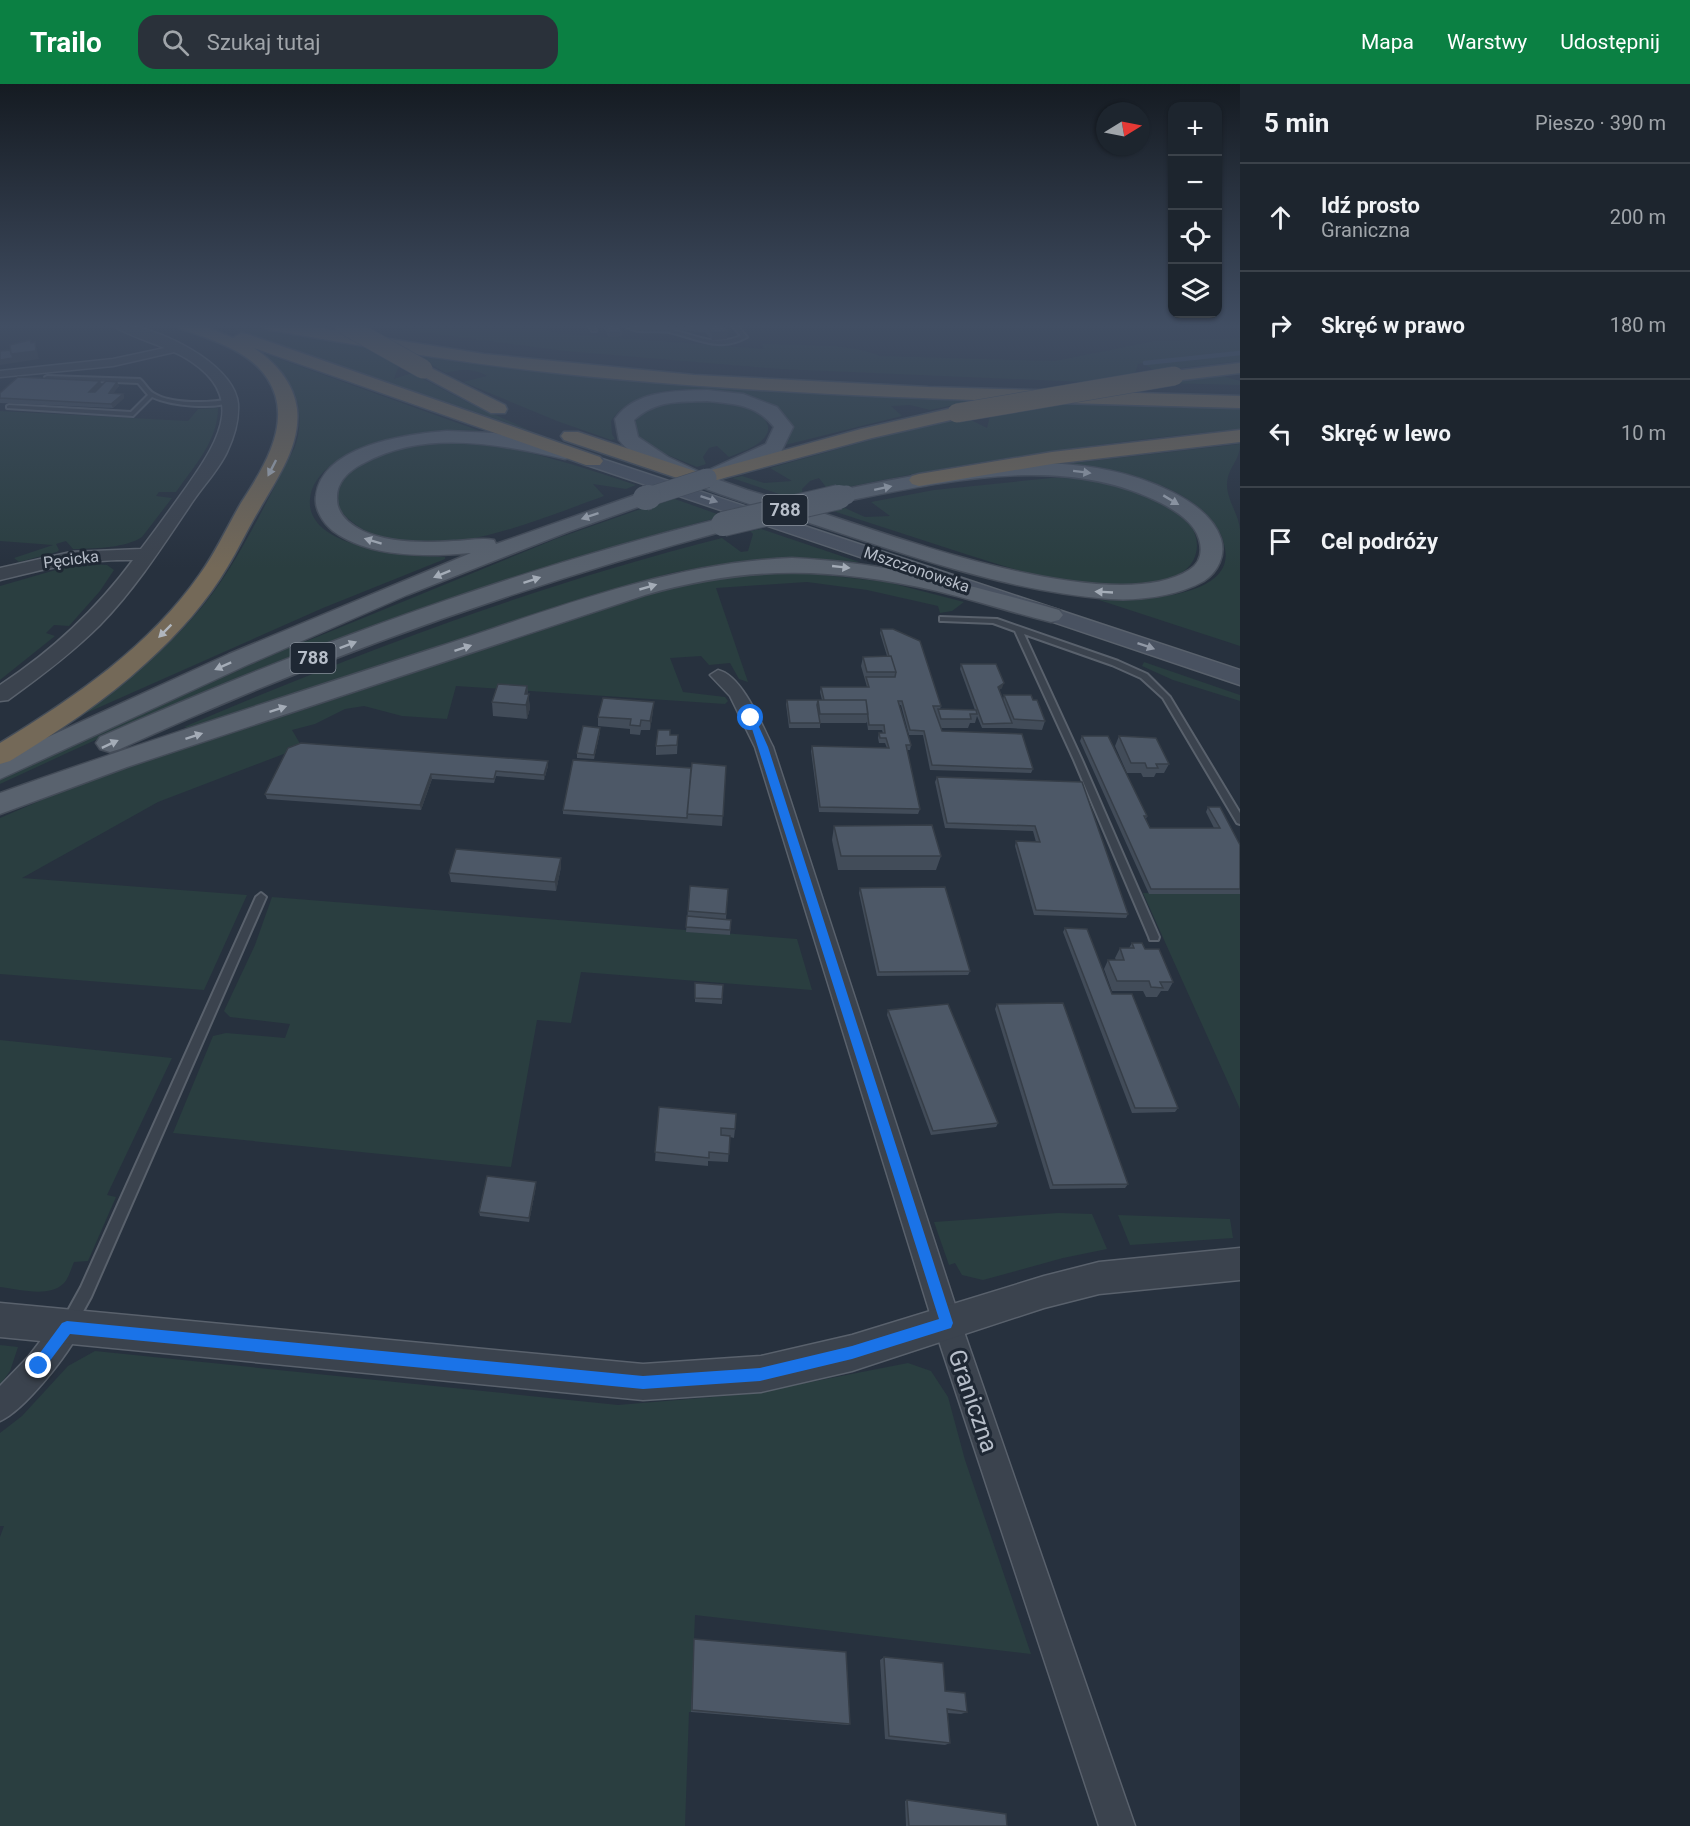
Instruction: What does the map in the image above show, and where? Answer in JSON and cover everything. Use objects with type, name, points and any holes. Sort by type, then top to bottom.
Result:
[{"type":"highway","points":[[0,755],[56,720],[116,675],[183,613],[206,583],[272,471],[290,419],[288,405]]},
{"type":"highway","points":[[435,405],[593,461]]},
{"type":"highway","points":[[490,405],[538,425],[703,478],[749,463],[886,429],[1002,405]]},
{"type":"highway","points":[[919,480],[1052,458],[1240,436]]},
{"type":"main road","points":[[643,405],[626,417],[622,425],[624,434],[629,440],[703,478],[928,555],[1062,587],[1107,592],[1134,592],[1174,586],[1203,572],[1211,559],[1213,550],[1211,538],[1189,511],[1147,487],[1117,478],[1045,470],[919,480]]},
{"type":"main road","points":[[749,463],[781,440],[783,429],[781,421],[773,412],[759,405]]},
{"type":"main road","points":[[593,461],[502,438],[439,436],[393,444],[367,453],[346,465],[334,476],[327,488],[325,501],[330,515],[340,526],[365,539],[392,546],[448,549],[476,547],[535,535],[703,478]]},
{"type":"main road","name":"Mszczonowska","points":[[593,461],[1240,678]]},
{"type":"main road","name":"788","points":[[0,796],[124,737],[298,664],[393,628],[554,573],[723,524],[919,480]]},
{"type":"main road","name":"788","points":[[0,770],[278,641],[535,535]]},
{"type":"main road","name":"Mszczonowska","points":[[928,555],[1240,658]]},
{"type":"main road","points":[[0,804],[117,761],[637,590],[701,573],[774,564],[806,564],[873,570],[1051,615]]},
{"type":"street","points":[[0,695],[36,671],[92,621],[120,589],[225,441],[230,429],[231,405]]},
{"type":"street","name":"Pęcicka","points":[[0,574],[50,560],[75,556],[144,555]]},
{"type":"street","name":"Graniczna","points":[[718,675],[737,694],[764,747],[947,1323],[1117,1826]]},
{"type":"street","points":[[0,1320],[643,1382],[760,1374],[852,1353],[1044,1292],[1099,1278],[1240,1264]]},
{"type":"street","points":[[0,1407],[39,1366],[67,1328]]},
{"type":"lane","points":[[9,407],[133,414],[142,405]]},
{"type":"lane","points":[[943,619],[988,620],[1115,663],[1144,676],[1156,686],[1177,713],[1240,821]]},
{"type":"lane","points":[[1019,631],[1078,760],[1154,937]]},
{"type":"lane","points":[[67,1328],[96,1271],[261,897]]},
{"type":"green space","points":[[408,405],[480,431],[422,433],[383,440],[365,446],[327,468],[312,489],[310,499],[313,516],[324,529],[342,540],[386,552],[445,557],[445,559],[323,608],[75,718],[154,657],[183,629],[224,577],[294,449],[300,421],[299,407]]},
{"type":"green space","points":[[456,405],[474,405],[531,431]]},
{"type":"green space","points":[[519,405],[627,405],[611,421],[612,434],[615,439],[611,440]]},
{"type":"green space","points":[[659,405],[745,405],[762,416],[768,431],[759,443],[729,457],[717,446],[709,448],[703,457],[706,464],[697,467],[646,444],[635,431],[635,422],[645,409]]},
{"type":"green space","points":[[772,405],[904,405],[891,406],[902,416],[785,445],[790,438],[789,421]]},
{"type":"green space","points":[[911,405],[952,405],[930,410]]},
{"type":"green space","points":[[1031,405],[1240,408],[1240,429],[1033,454],[829,491],[819,478],[810,481],[802,489],[804,497],[794,499],[732,478],[742,476],[764,483],[792,481],[770,468],[892,434],[967,418],[987,428],[990,416]]},
{"type":"green space","points":[[218,408],[214,431],[204,453],[176,492],[159,492],[156,496],[172,498],[142,537],[120,545],[94,548],[73,549],[66,541],[56,544],[59,550],[57,552],[19,562],[14,558],[53,545],[0,541],[0,411],[188,421],[198,409]]},
{"type":"green space","points":[[472,441],[535,454],[636,485],[626,489],[593,484],[604,496],[504,531],[466,540],[429,544],[394,541],[363,529],[337,507],[340,486],[351,471],[367,459],[410,446]]},
{"type":"green space","points":[[1240,444],[1227,486],[1240,530],[1240,646],[1099,600],[1155,598],[1198,588],[1214,579],[1224,566],[1223,539],[1210,518],[1193,503],[1159,484],[1121,472],[1065,464]]},
{"type":"green space","points":[[1051,478],[1106,482],[1124,486],[1160,501],[1177,511],[1189,523],[1196,537],[1196,553],[1193,560],[1178,575],[1150,584],[1125,587],[1074,583],[1023,572],[833,511],[845,508],[865,517],[890,516],[871,502],[934,490]]},
{"type":"green space","points":[[672,498],[723,516],[551,566],[438,603],[326,644],[202,693],[0,784],[0,780],[126,719],[302,640],[307,641],[558,538]]},
{"type":"green space","points":[[761,529],[859,562],[763,561],[716,565],[667,574],[188,728],[184,727],[382,647],[584,577],[722,538],[741,552],[748,551],[753,534],[750,531]]},
{"type":"green space","points":[[88,564],[107,565],[114,570],[100,591],[69,626],[54,625],[46,633],[55,636],[0,680],[0,586],[59,569]]},
{"type":"green space","points":[[798,572],[887,582],[964,602],[952,611],[940,613],[938,606],[867,590],[807,582],[716,588],[748,682],[739,679],[730,663],[709,665],[701,656],[670,658],[683,692],[725,697],[728,701],[725,704],[456,686],[447,719],[402,716],[364,706],[345,709],[315,724],[292,730],[302,747],[158,802],[22,878],[247,895],[204,990],[0,974],[0,818],[97,776],[648,595],[722,579]]},
{"type":"green space","points":[[1144,662],[1240,695],[1240,701],[1173,680],[1142,666]]},
{"type":"green space","points":[[1143,893],[1240,894],[1240,1109]]},
{"type":"green space","points":[[272,897],[797,939],[812,990],[581,972],[571,1023],[537,1020],[511,1167],[173,1133],[213,1036],[226,1033],[285,1038],[290,1024],[230,1017],[224,1011],[255,945]]},
{"type":"green space","points":[[0,1040],[172,1058],[107,1195],[116,1197],[88,1261],[74,1262],[65,1282],[49,1291],[33,1292],[0,1287]]},
{"type":"green space","points":[[1058,1213],[1092,1214],[1107,1249],[1063,1258],[983,1280],[962,1275],[955,1263],[949,1265],[934,1222]]},
{"type":"green space","points":[[1118,1215],[1230,1219],[1233,1238],[1130,1245]]},
{"type":"green space","points":[[0,1345],[18,1347],[10,1371],[0,1385]]},
{"type":"green space","points":[[95,1351],[618,1405],[749,1394],[908,1363],[931,1371],[948,1397],[965,1460],[1031,1654],[695,1615],[685,1826],[0,1826],[0,1537],[4,1526],[0,1526],[0,1433],[22,1416],[68,1366]]},
{"type":"building","points":[[881,629],[893,629],[920,641],[941,706],[933,706],[942,731],[1022,734],[1033,769],[932,765],[924,731],[910,730],[902,701],[898,701],[911,745],[906,745],[920,809],[820,807],[812,746],[889,748],[886,738],[880,738],[879,733],[885,733],[884,725],[869,725],[866,700],[824,700],[821,687],[869,687],[866,677],[895,677],[896,672]]},
{"type":"building","points":[[891,656],[896,672],[867,672],[863,657]]},
{"type":"building","points":[[961,664],[996,664],[1004,683],[998,687],[1012,723],[983,724]]},
{"type":"building","points":[[498,684],[527,686],[525,694],[529,694],[526,705],[492,702]]},
{"type":"building","points":[[1004,695],[1031,695],[1033,700],[1037,700],[1045,721],[1014,719]]},
{"type":"building","points":[[603,698],[654,702],[650,721],[641,720],[640,726],[630,725],[631,719],[598,717]]},
{"type":"building","points":[[787,700],[818,700],[820,723],[790,723]]},
{"type":"building","points":[[818,700],[866,700],[868,714],[820,714]]},
{"type":"building","points":[[938,709],[976,710],[977,714],[970,714],[971,719],[941,719]]},
{"type":"building","points":[[583,726],[600,728],[594,755],[577,753]]},
{"type":"building","points":[[658,730],[670,730],[670,735],[678,735],[677,745],[656,746]]},
{"type":"building","points":[[1082,736],[1108,736],[1147,816],[1144,816],[1150,828],[1220,828],[1208,807],[1220,807],[1240,845],[1240,889],[1151,889]]},
{"type":"building","points":[[1119,736],[1156,738],[1169,764],[1156,764],[1158,768],[1147,768],[1145,763],[1131,763]]},
{"type":"building","points":[[301,743],[548,761],[544,775],[496,771],[494,779],[431,774],[420,805],[265,794],[288,748]]},
{"type":"building","points":[[573,760],[691,768],[687,818],[563,810]]},
{"type":"building","points":[[692,763],[726,766],[723,816],[687,814]]},
{"type":"building","points":[[937,777],[1082,782],[1128,914],[1036,910],[1016,841],[1040,842],[1035,826],[947,823]]},
{"type":"building","points":[[932,825],[941,856],[841,856],[834,826]]},
{"type":"building","points":[[456,849],[561,858],[555,882],[449,873]]},
{"type":"building","points":[[690,886],[728,889],[726,914],[688,911]]},
{"type":"building","points":[[945,887],[970,971],[879,972],[860,888]]},
{"type":"building","points":[[687,916],[731,920],[730,930],[686,927]]},
{"type":"building","points":[[1065,928],[1087,929],[1112,994],[1132,994],[1178,1108],[1135,1108]]},
{"type":"building","points":[[1132,943],[1142,943],[1145,949],[1159,949],[1173,982],[1160,982],[1163,988],[1151,987],[1149,981],[1117,981],[1108,960],[1124,960],[1120,948],[1134,948]]},
{"type":"building","points":[[695,983],[723,985],[722,999],[695,998]]},
{"type":"building","points":[[1063,1003],[1128,1184],[1053,1185],[997,1004]]},
{"type":"building","points":[[948,1004],[998,1123],[933,1131],[888,1010]]},
{"type":"building","points":[[659,1107],[736,1114],[735,1129],[721,1128],[721,1135],[730,1136],[729,1154],[709,1152],[709,1158],[655,1152]]},
{"type":"building","points":[[487,1176],[536,1182],[529,1218],[479,1212]]},
{"type":"building","points":[[694,1639],[846,1652],[850,1724],[692,1710]]},
{"type":"building","points":[[884,1657],[943,1663],[945,1691],[965,1693],[967,1712],[947,1709],[950,1743],[889,1736]]},
{"type":"building","points":[[907,1800],[1006,1814],[1007,1826],[909,1826]]},
{"type":"route","points":[[39,1366],[67,1328],[643,1382],[760,1374],[852,1353],[947,1323],[764,747],[751,718]]}]
